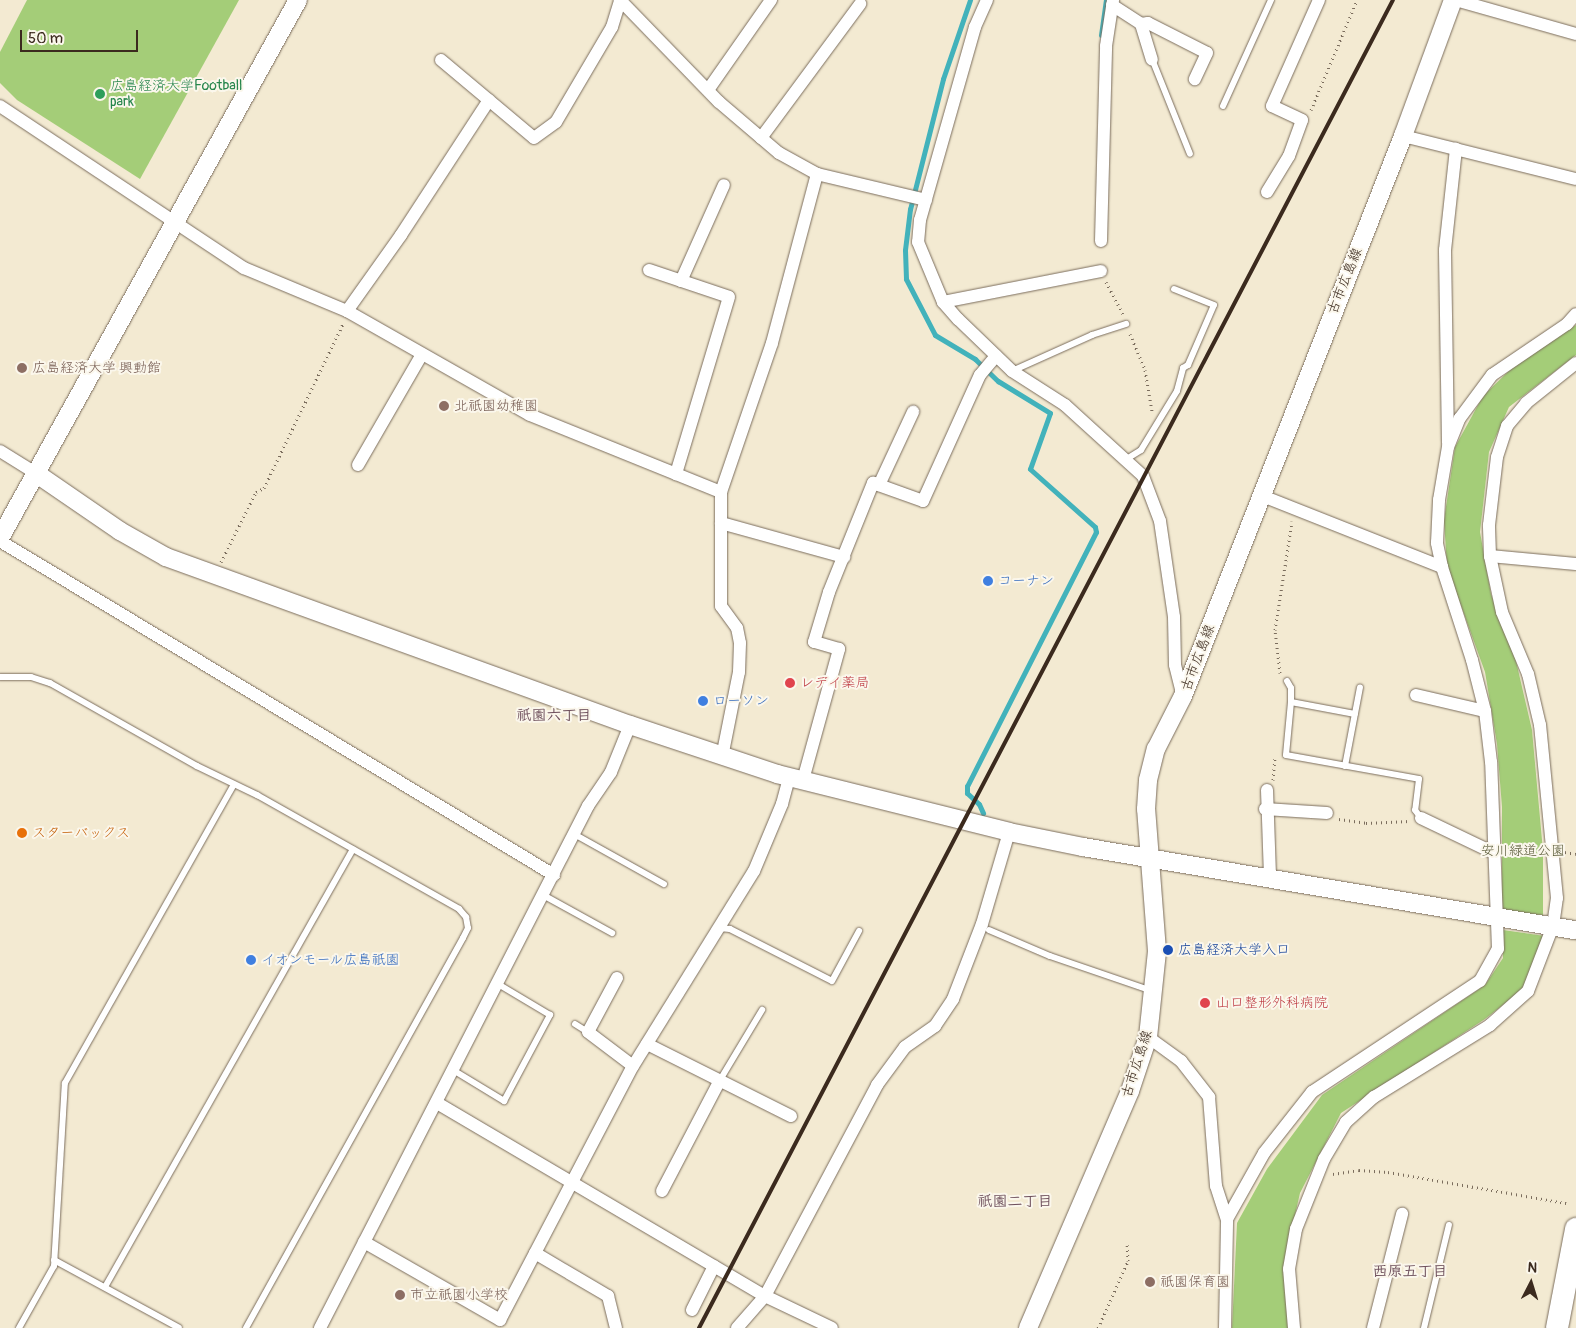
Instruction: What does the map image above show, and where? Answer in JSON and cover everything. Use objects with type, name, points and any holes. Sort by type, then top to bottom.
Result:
[{"type":"highway","points":[[1557,1328],[1576,1229]]},
{"type":"street","points":[[298,0],[178,222],[0,540],[554,875]]},
{"type":"street","points":[[442,60],[534,138],[556,122],[612,27],[620,0],[708,90],[779,153],[817,174],[926,200]]},
{"type":"street","points":[[708,90],[771,0]]},
{"type":"street","points":[[987,0],[975,27],[926,200],[918,242],[943,302],[1012,371],[1065,405],[1143,476],[1160,521],[1174,617],[1175,665],[1183,696]]},
{"type":"street","points":[[1267,192],[1289,156],[1302,120],[1272,106],[1319,0]]},
{"type":"street","points":[[1454,0],[1576,34]]},
{"type":"street","name":"古市広島線","points":[[1028,1328],[1130,1091],[1148,1037],[1157,951],[1148,856],[1148,780],[1156,749],[1183,696],[1260,495],[1403,136],[1454,0]]},
{"type":"street","points":[[1102,241],[1106,46],[1112,2],[1142,24],[1152,59]]},
{"type":"street","points":[[761,138],[860,4]]},
{"type":"street","points":[[1142,24],[1148,23],[1207,53],[1195,79]]},
{"type":"street","points":[[348,312],[489,100]]},
{"type":"street","points":[[0,106],[116,185],[178,222],[244,268],[348,312],[530,415],[721,492]]},
{"type":"street","points":[[1403,136],[1576,180]]},
{"type":"street","points":[[1227,1219],[1264,1154],[1312,1092],[1480,981],[1498,949],[1495,919],[1492,762],[1485,711],[1442,567],[1437,543],[1439,500],[1448,448],[1446,250],[1456,149]]},
{"type":"street","points":[[722,757],[739,672],[740,643],[737,628],[721,606],[721,492],[772,343],[817,174]]},
{"type":"street","points":[[681,281],[724,185]]},
{"type":"street","points":[[649,270],[729,297],[676,474]]},
{"type":"street","points":[[943,302],[1101,271]]},
{"type":"street","points":[[1448,448],[1460,418],[1492,375],[1567,324],[1576,314]]},
{"type":"street","points":[[358,465],[422,354]]},
{"type":"street","points":[[364,1242],[500,1320],[633,1066],[754,871],[782,804],[796,778],[839,649],[814,642],[873,483],[923,502],[980,375],[996,356]]},
{"type":"street","points":[[1294,1328],[1290,1269],[1296,1229],[1316,1178],[1346,1122],[1374,1097],[1490,1025],[1528,991],[1553,926],[1557,898],[1540,725],[1528,674],[1502,612],[1490,556],[1489,525],[1497,457],[1506,426],[1526,403],[1576,363]]},
{"type":"street","points":[[879,485],[913,412]]},
{"type":"street","points":[[0,451],[120,531],[166,557],[722,757],[796,778],[1009,832],[1495,919],[1576,930]]},
{"type":"street","points":[[1260,495],[1442,567]]},
{"type":"street","points":[[721,523],[844,557]]},
{"type":"street","points":[[1490,556],[1576,564]]},
{"type":"street","points":[[1416,695],[1485,711]]},
{"type":"street","points":[[320,1328],[574,834],[611,772],[630,725]]},
{"type":"street","points":[[1267,790],[1265,809],[1270,878]]},
{"type":"street","points":[[1265,809],[1327,813]]},
{"type":"street","points":[[1421,818],[1494,853]]},
{"type":"street","points":[[737,1328],[765,1296],[877,1085],[905,1047],[936,1026],[953,998],[982,924],[1009,832]]},
{"type":"street","points":[[617,978],[588,1032],[633,1066]]},
{"type":"street","points":[[1148,1037],[1181,1061],[1209,1097],[1216,1186],[1227,1219],[1226,1328]]},
{"type":"street","points":[[647,1044],[790,1116]]},
{"type":"street","points":[[662,1191],[720,1080]]},
{"type":"street","points":[[437,1103],[765,1296],[832,1328]]},
{"type":"street","points":[[1373,1328],[1402,1214]]},
{"type":"street","points":[[535,1254],[608,1296],[616,1328]]},
{"type":"street","points":[[692,1310],[714,1266]]},
{"type":"lane","points":[[1223,106],[1272,0]]},
{"type":"lane","points":[[1152,59],[1190,154]]},
{"type":"lane","points":[[1125,460],[1141,450],[1177,391],[1182,368],[1188,365],[1214,305],[1174,289]]},
{"type":"lane","points":[[1012,371],[1092,335],[1126,324]]},
{"type":"lane","points":[[0,678],[24,677],[50,683],[353,849],[459,909],[466,917],[468,928],[246,1328]]},
{"type":"lane","points":[[1287,681],[1291,688],[1291,702],[1286,755],[1420,780],[1415,810],[1421,818]]},
{"type":"lane","points":[[1345,766],[1360,687]]},
{"type":"lane","points":[[1291,702],[1355,714]]},
{"type":"lane","points":[[19,1328],[54,1266],[65,1083],[234,784]]},
{"type":"lane","points":[[574,834],[664,884]]},
{"type":"lane","points":[[105,1287],[353,849]]},
{"type":"lane","points":[[543,895],[612,933]]},
{"type":"lane","points":[[718,928],[730,929],[832,981],[859,931]]},
{"type":"lane","points":[[989,930],[1050,956],[1154,992]]},
{"type":"lane","points":[[453,1070],[504,1101],[550,1015],[498,984]]},
{"type":"lane","points":[[720,1080],[762,1010]]},
{"type":"lane","points":[[575,1024],[588,1032]]},
{"type":"lane","points":[[1424,1328],[1449,1225]]},
{"type":"lane","points":[[54,1260],[180,1328]]},
{"type":"path","points":[[1302,120],[1308,116],[1357,0]]},
{"type":"path","points":[[218,568],[256,492],[264,488],[348,312]]},
{"type":"path","points":[[1281,676],[1275,630],[1278,597],[1295,509]]},
{"type":"path","points":[[1267,790],[1272,787],[1276,750]]},
{"type":"path","points":[[1327,813],[1334,818],[1366,823],[1421,818]]},
{"type":"path","points":[[1316,1178],[1359,1170],[1388,1172],[1566,1203]]},
{"type":"path","points":[[1098,1328],[1126,1266],[1129,1255],[1127,1242]]},
{"type":"green space","name":"広島経済大学Football park","points":[[27,0],[239,0],[140,179],[17,100],[0,83],[0,52]]},
{"type":"green space","name":"安川緑道公園","points":[[1576,325],[1576,355],[1509,407],[1489,452],[1480,532],[1491,594],[1516,661],[1532,730],[1543,851],[1543,915],[1502,913],[1502,807],[1497,744],[1485,672],[1447,567],[1444,520],[1455,447],[1483,396],[1513,367]]},
{"type":"green space","points":[[1503,930],[1545,936],[1522,990],[1485,1019],[1341,1113],[1300,1193],[1284,1264],[1288,1328],[1232,1328],[1237,1223],[1267,1169],[1322,1095],[1485,985],[1503,958]]},
{"type":"waterway","points":[[970,0],[943,79],[910,209],[905,250],[906,279],[935,335],[975,359],[998,381],[1050,413],[1030,469],[1095,527],[1096,532],[967,786],[967,793],[979,804],[983,813]]},
{"type":"waterway","points":[[1101,35],[1106,0]]},
{"type":"railway","points":[[699,1328],[1393,0]]},
{"type":"place","name":"広島経済大学Football park","points":[[100,94]]},
{"type":"place","name":"広島経済大学 興動館","points":[[22,368]]},
{"type":"place","name":"北祇園幼稚園","points":[[444,406]]},
{"type":"place","name":"コーナン","points":[[988,581]]},
{"type":"place","name":"レデイ薬局","points":[[790,683]]},
{"type":"place","name":"ローソン","points":[[703,701]]},
{"type":"place","name":"スターバックス","points":[[22,833]]},
{"type":"place","name":"広島経済大学入口","points":[[1168,950]]},
{"type":"place","name":"イオンモール広島祇園","points":[[251,960]]},
{"type":"place","name":"山口整形外科病院","points":[[1205,1003]]},
{"type":"place","name":"祇園保育園","points":[[1150,1282]]},
{"type":"place","name":"市立祇園小学校","points":[[400,1295]]},
{"type":"district","name":"祇園六丁目","points":[[554,716]]},
{"type":"district","name":"祇園二丁目","points":[[1015,1202]]},
{"type":"district","name":"西原五丁目","points":[[1410,1272]]}]
